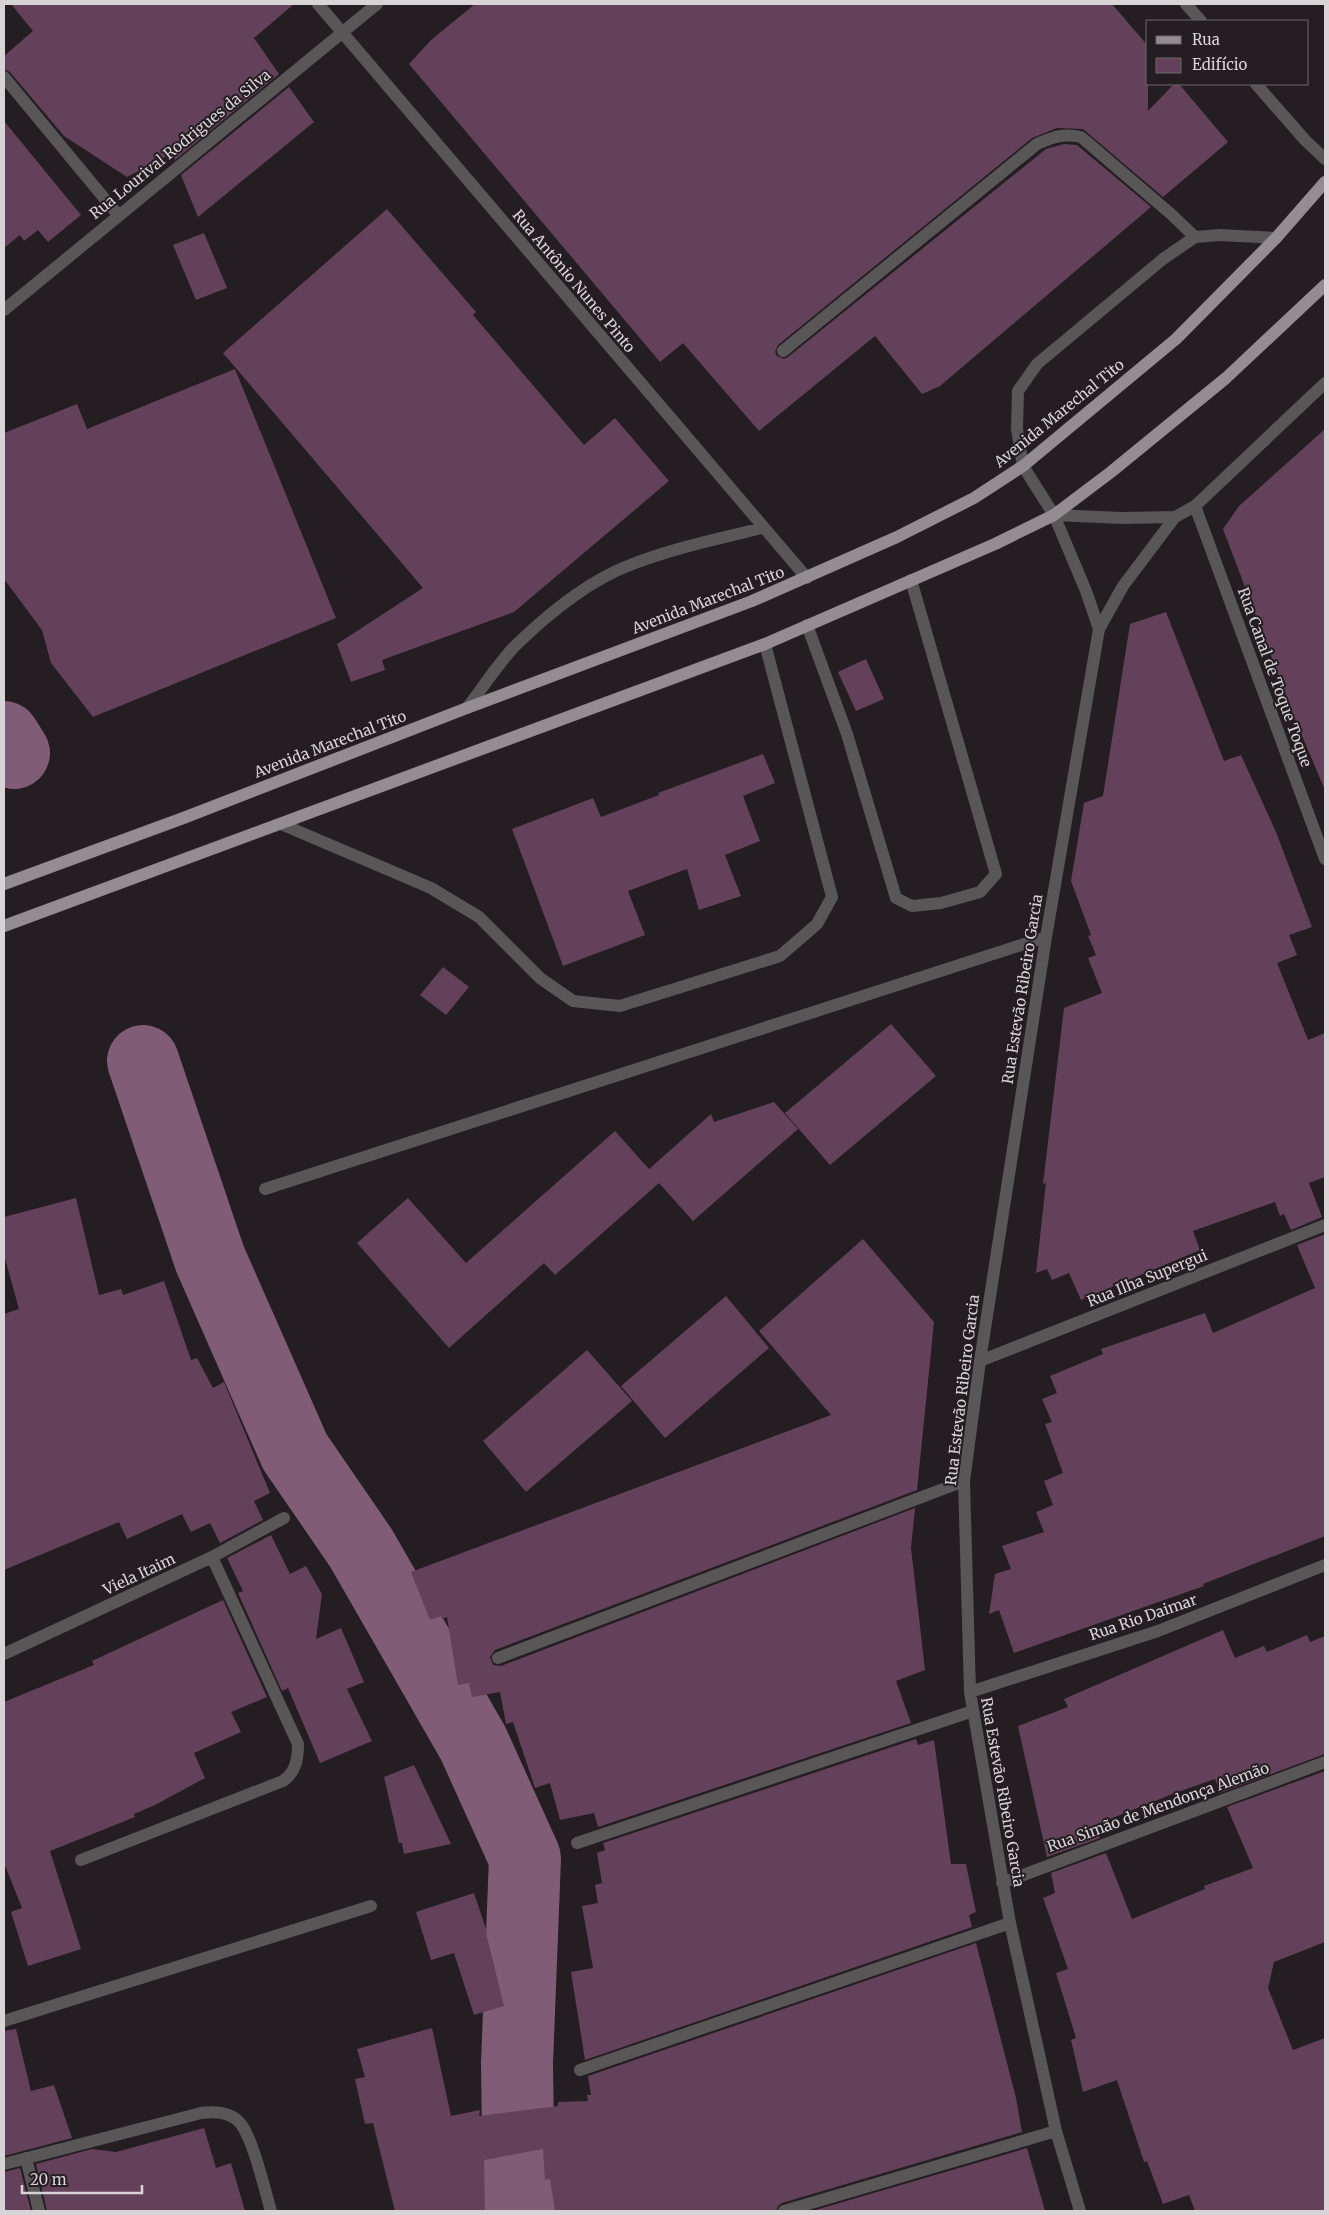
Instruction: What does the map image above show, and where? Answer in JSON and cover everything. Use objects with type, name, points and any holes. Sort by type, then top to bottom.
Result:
[{"type":"main road","name":"Avenida Marechal Tito","points":[[4,884],[686,627],[807,578],[898,537],[974,498],[1023,466],[1176,339],[1276,238],[1325,182]]},
{"type":"main road","points":[[4,926],[765,644],[1054,515],[1111,472],[1226,378],[1325,285]]},
{"type":"street","name":"Rua Antônio Nunes Pinto","points":[[318,4],[762,528],[807,578]]},
{"type":"street","name":"Rua Lourival Rodrigues da Silva","points":[[4,310],[377,4]]},
{"type":"street","points":[[1186,4],[1200,20]]},
{"type":"street","points":[[4,76],[119,216]]},
{"type":"street","points":[[1257,85],[1305,140],[1325,159]]},
{"type":"street","points":[[783,352],[1038,144],[1056,136],[1067,134],[1080,137],[1164,208],[1195,238]]},
{"type":"street","points":[[1023,466],[1017,429],[1018,390],[1036,364],[1164,259],[1195,238],[1220,235],[1276,238]]},
{"type":"street","points":[[1054,515],[1122,518],[1175,517],[1195,506],[1325,383]]},
{"type":"street","name":"Rua Estevão Ribeiro Garcia","points":[[1023,466],[1054,515],[1086,591],[1099,629]]},
{"type":"street","name":"Rua Canal de Toque Toque","points":[[1195,506],[1325,859]]},
{"type":"street","name":"Rua Estevão Ribeiro Garcia","points":[[1080,2211],[1056,2131],[1010,1923],[973,1711],[970,1692],[964,1481],[980,1361],[1046,937],[1099,629],[1123,586],[1175,517]]},
{"type":"street","points":[[467,708],[515,646],[562,605],[602,578],[630,565],[662,555],[762,528]]},
{"type":"street","points":[[807,625],[847,734],[896,898],[912,906],[941,903],[980,892],[996,874],[911,580]]},
{"type":"street","points":[[281,824],[431,888],[479,917],[540,978],[573,1001],[620,1006],[780,956],[817,924],[832,897],[765,644]]},
{"type":"street","points":[[265,1189],[1046,937]]},
{"type":"street","name":"Rua Ilha Supergui","points":[[980,1361],[1325,1225]]},
{"type":"street","points":[[498,1658],[964,1481]]},
{"type":"street","name":"Viela Itaim","points":[[4,1654],[212,1557],[284,1518]]},
{"type":"street","points":[[81,1860],[283,1781],[290,1776],[295,1767],[298,1744],[212,1557]]},
{"type":"street","name":"Rua Rio Daimar","points":[[970,1692],[1158,1631],[1325,1566]]},
{"type":"street","points":[[577,1843],[973,1711]]},
{"type":"street","name":"Rua Simão de Mendonça Alemão","points":[[1002,1883],[1325,1762]]},
{"type":"street","points":[[4,2022],[371,1906]]},
{"type":"street","points":[[580,2070],[1010,1923]]},
{"type":"street","points":[[4,2164],[214,2111],[227,2115],[240,2123],[258,2168],[271,2211]]},
{"type":"street","points":[[784,2211],[1056,2131]]},
{"type":"street","points":[[26,2158],[38,2211]]},
{"type":"building","points":[[11,4],[294,4],[254,38],[279,74],[175,160],[172,153],[127,177],[64,136],[10,72],[4,69],[4,56],[33,31]]},
{"type":"building","points":[[475,4],[1112,4],[1146,44],[1148,111],[1173,85],[1180,85],[1228,142],[1163,197],[1083,129],[1057,128],[1032,138],[778,345],[775,352],[777,356],[784,359],[788,357],[1046,149],[1064,144],[1077,145],[1151,207],[940,386],[922,394],[875,336],[759,431],[683,343],[660,362],[409,64],[431,40]]},
{"type":"building","points":[[289,87],[314,122],[198,217],[181,175]]},
{"type":"building","points":[[4,121],[81,215],[48,242],[38,230],[24,241],[20,235],[4,248]]},
{"type":"building","points":[[387,209],[476,312],[473,315],[584,445],[615,418],[669,481],[514,612],[382,660],[385,670],[351,682],[337,644],[423,588],[223,353]]},
{"type":"building","points":[[204,233],[227,288],[196,300],[173,245]]},
{"type":"building","points":[[235,369],[336,618],[93,717],[51,663],[42,630],[4,579],[4,433],[77,404],[87,429]]},
{"type":"building","points":[[1325,429],[1324,788],[1295,719],[1223,529],[1239,506]]},
{"type":"building","points":[[1166,612],[1224,761],[1241,755],[1276,832],[1312,927],[1289,935],[1297,955],[1277,963],[1308,1040],[1325,1033],[1325,1177],[1309,1183],[1322,1217],[1291,1230],[1284,1214],[1280,1216],[1275,1202],[1193,1231],[1200,1250],[1081,1300],[1069,1273],[1052,1280],[1047,1269],[1036,1273],[1046,1183],[1043,1184],[1064,1008],[1102,993],[1088,958],[1096,955],[1088,936],[1091,935],[1071,881],[1084,803],[1103,796],[1130,624]]},
{"type":"building","points":[[866,659],[884,699],[856,711],[838,672]]},
{"type":"building","points":[[763,754],[775,783],[743,796],[760,841],[725,855],[741,896],[699,910],[687,869],[628,891],[645,935],[563,966],[512,829],[593,798],[601,817],[659,795],[658,793]]},
{"type":"building","points":[[443,967],[469,987],[446,1015],[420,995]]},
{"type":"building","points":[[891,1024],[936,1076],[830,1165],[785,1113]]},
{"type":"building","points":[[774,1102],[798,1129],[693,1221],[659,1183],[555,1275],[544,1263],[449,1348],[357,1243],[408,1198],[466,1263],[615,1131],[649,1169],[711,1114],[714,1122]]},
{"type":"building","points":[[76,1198],[99,1295],[121,1289],[123,1295],[164,1281],[191,1360],[197,1358],[213,1388],[224,1382],[270,1493],[254,1501],[263,1520],[220,1543],[210,1523],[191,1532],[182,1514],[127,1539],[119,1522],[4,1570],[4,1314],[19,1309],[4,1255],[4,1217]]},
{"type":"building","points":[[1325,1234],[1325,1536],[1203,1584],[1204,1586],[1014,1653],[999,1610],[989,1614],[995,1574],[1011,1569],[1002,1546],[1044,1532],[1036,1512],[1053,1505],[1044,1481],[1063,1473],[1045,1424],[1052,1422],[1042,1399],[1057,1393],[1050,1376],[1103,1354],[1101,1349],[1205,1313],[1213,1333],[1315,1288],[1297,1245]]},
{"type":"building","points":[[863,1239],[934,1322],[917,1490],[495,1650],[490,1657],[493,1665],[501,1666],[915,1508],[911,1548],[925,1670],[896,1681],[911,1723],[598,1827],[594,1813],[560,1820],[550,1783],[535,1788],[513,1722],[506,1724],[500,1692],[472,1697],[469,1683],[458,1685],[447,1617],[442,1619],[441,1616],[430,1620],[411,1572],[831,1415],[759,1331]]},
{"type":"building","points":[[726,1296],[769,1348],[665,1438],[621,1386]]},
{"type":"building","points":[[587,1350],[632,1401],[526,1492],[483,1441]]},
{"type":"building","points":[[271,1535],[290,1574],[306,1566],[322,1594],[316,1639],[341,1628],[364,1682],[347,1689],[372,1741],[320,1763],[288,1688],[282,1691],[238,1593],[243,1591],[227,1558]]},
{"type":"building","points":[[223,1600],[267,1697],[231,1712],[241,1732],[194,1753],[205,1778],[134,1814],[135,1817],[50,1851],[81,1949],[28,1966],[11,1912],[22,1908],[4,1863],[4,1702],[94,1665],[92,1661]]},
{"type":"building","points":[[1223,1630],[1235,1658],[1264,1646],[1267,1652],[1307,1635],[1310,1642],[1325,1636],[1325,1754],[1220,1793],[1215,1779],[1175,1793],[1095,1825],[1100,1838],[1047,1857],[1018,1726],[1068,1707],[1064,1699]]},
{"type":"building","points":[[916,1739],[918,1745],[934,1740],[951,1864],[966,1864],[976,1912],[969,1915],[972,1927],[585,2060],[571,1972],[593,1968],[582,1906],[598,1903],[595,1885],[602,1883],[597,1853],[605,1850],[603,1843]]},
{"type":"building","points":[[414,1765],[451,1844],[404,1854],[402,1843],[399,1843],[384,1777]]},
{"type":"building","points":[[1325,1771],[1325,1942],[1274,1962],[1268,1988],[1293,2050],[1325,2038],[1325,2211],[1195,2211],[1189,2195],[1163,2204],[1147,2161],[1144,2162],[1117,2080],[1083,2092],[1071,2040],[1076,2038],[1056,1973],[1068,1969],[1043,1898],[1055,1893],[1051,1873],[1106,1853],[1132,1919],[1205,1889],[1204,1886],[1253,1868],[1227,1807]]},
{"type":"building","points":[[474,1893],[487,1932],[504,2006],[474,2015],[454,1953],[431,1960],[416,1912]]},
{"type":"building","points":[[976,1943],[1016,2098],[1022,2132],[782,2203],[776,2211],[555,2211],[550,2179],[545,2180],[543,2149],[484,2160],[485,2211],[395,2211],[373,2123],[365,2124],[355,2079],[365,2077],[357,2049],[432,2028],[451,2116],[480,2110],[479,2116],[558,2106],[558,2102],[588,2101],[587,2095],[591,2095],[588,2076]]},
{"type":"building","points":[[16,2029],[31,2091],[54,2085],[72,2138],[4,2156],[4,2031]]},
{"type":"building","points":[[204,2128],[216,2168],[231,2163],[245,2211],[47,2211],[36,2164],[92,2149],[116,2152]]},
{"type":"building","points":[[1027,2148],[1045,2211],[812,2211]]},
{"type":"building","points":[[20,2168],[31,2211],[4,2211],[4,2172]]},
{"type":"waterway","points":[[4,737],[14,753]]},
{"type":"waterway","points":[[143,1061],[210,1259],[295,1452],[361,1548],[473,1743],[525,1858],[517,2063],[519,2211]]}]
